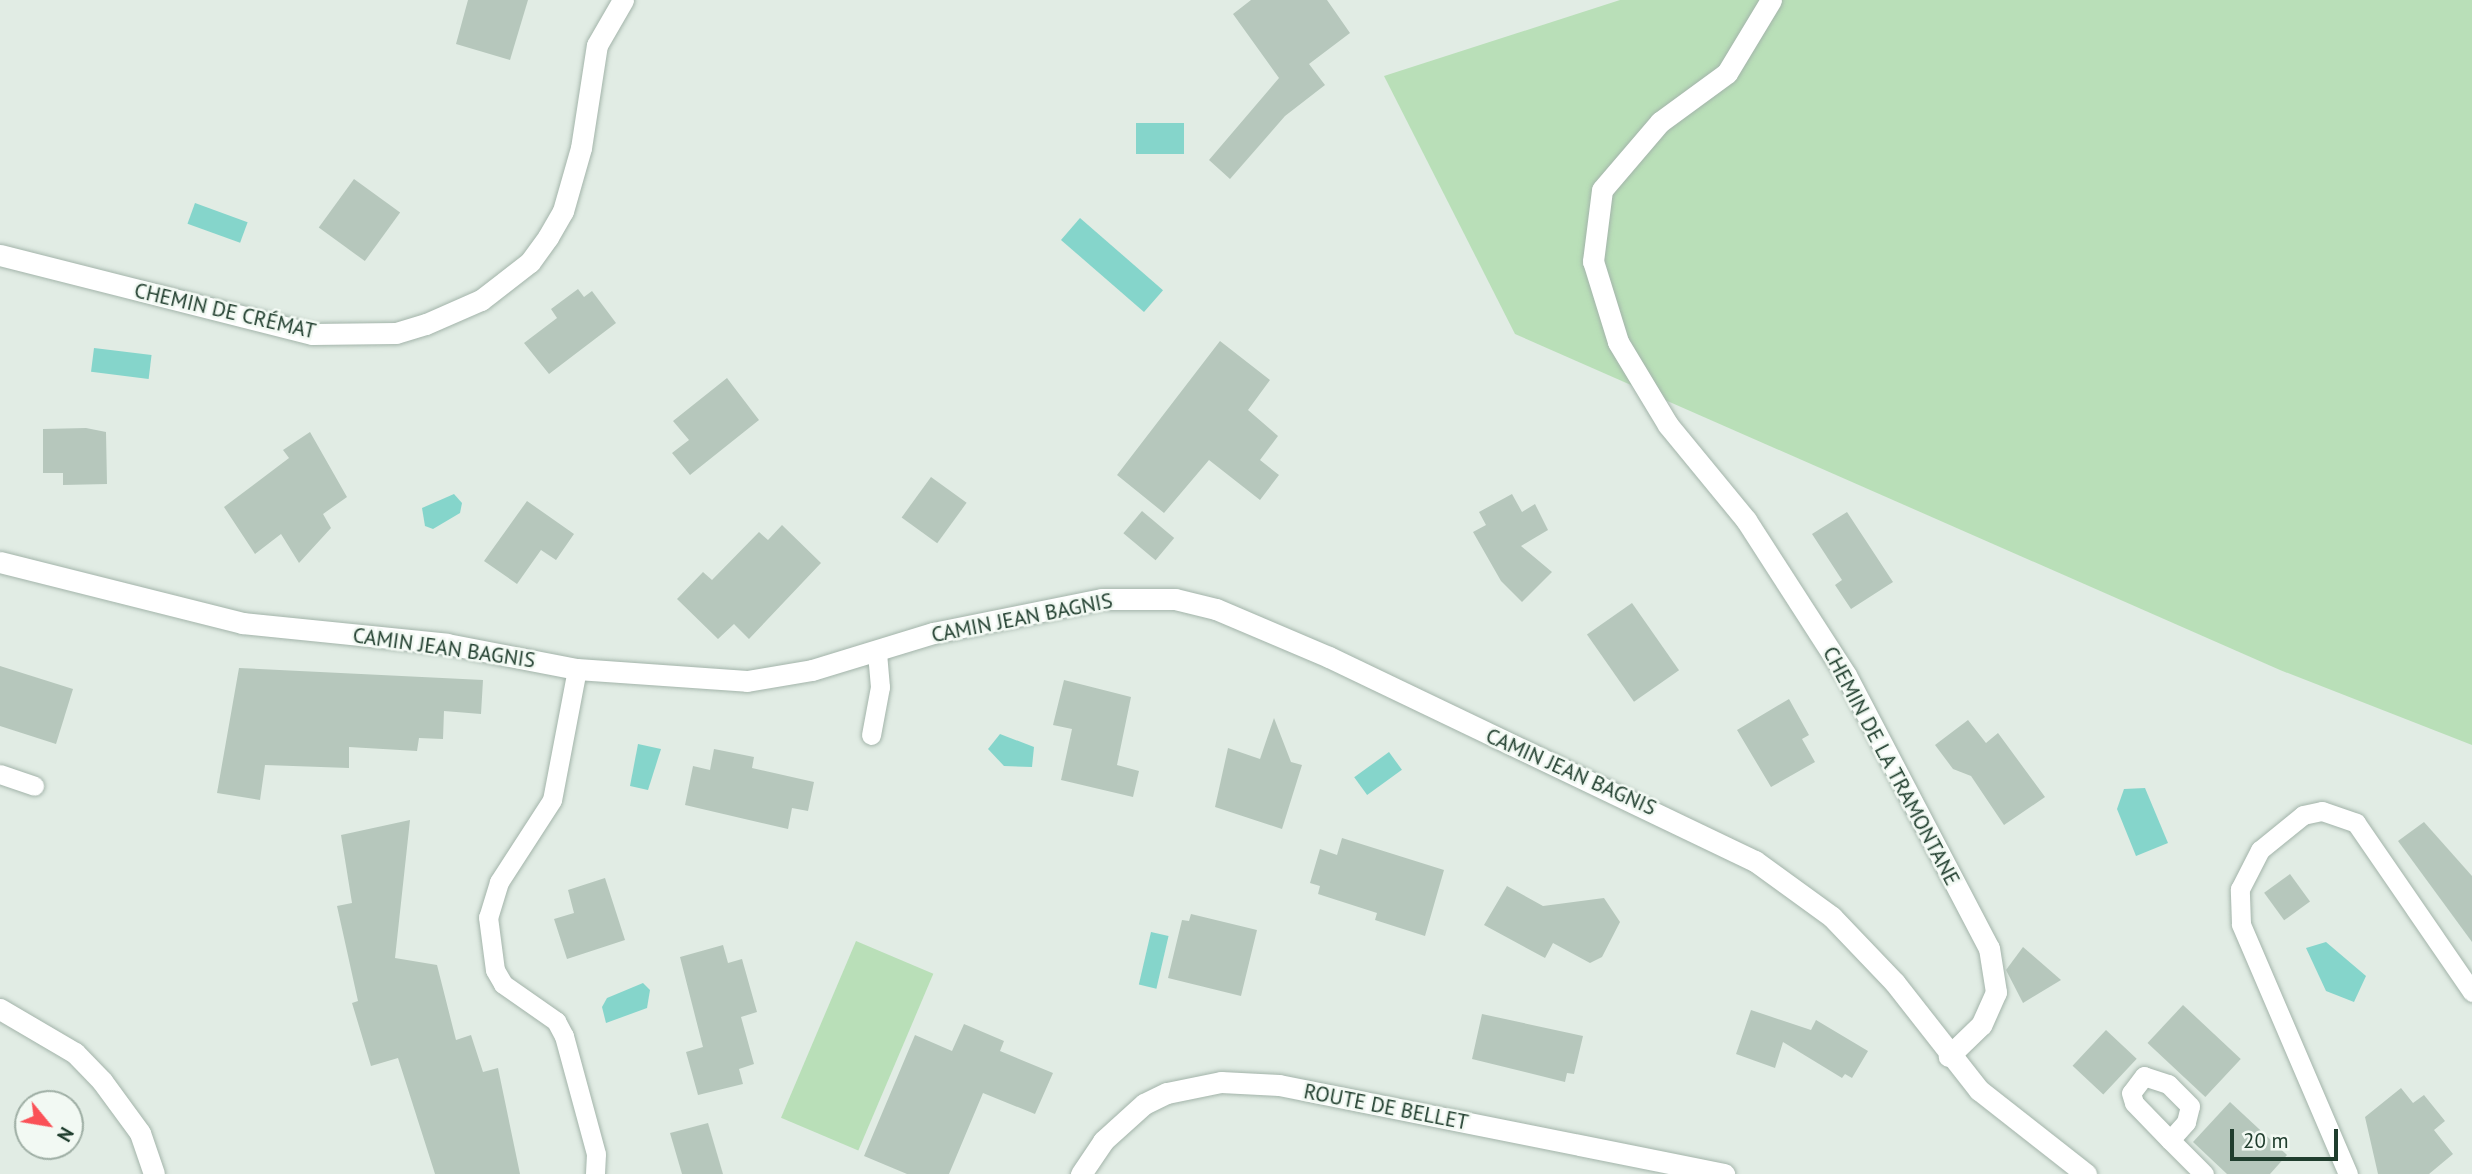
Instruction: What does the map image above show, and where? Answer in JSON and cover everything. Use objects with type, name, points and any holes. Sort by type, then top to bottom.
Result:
[{"type":"street","name":"CHEMIN DE CRÉMAT","points":[[0,255],[312,334],[396,333],[426,324],[481,300],[530,262],[548,237],[563,211],[581,148],[597,45],[623,0]]},
{"type":"street","name":"CHEMIN DE LA TRAMONTANE","points":[[1770,0],[1727,73],[1660,122],[1602,190],[1593,261],[1618,342],[1668,425],[1746,520],[1846,675],[1989,948],[1996,992],[1981,1025],[1949,1056]]},
{"type":"street","name":"CAMIN JEAN BAGNIS","points":[[0,562],[242,623],[447,644],[577,669],[747,681],[877,652],[933,633],[1102,599],[1175,598],[1216,609],[1329,657],[1755,861],[1832,917],[1895,983],[1949,1056],[1979,1090],[2086,1174]]},
{"type":"street","points":[[0,1009],[75,1053],[102,1081],[140,1133],[154,1174]]},
{"type":"street","name":"ROUTE DE BELLET","points":[[1081,1174],[1102,1141],[1144,1104],[1167,1093],[1221,1082],[1279,1085],[1724,1174]]},
{"type":"lane","points":[[871,735],[880,687],[877,652]]},
{"type":"lane","points":[[577,669],[552,800],[499,882],[488,917],[495,970],[503,984],[556,1021],[564,1036],[596,1154],[596,1174]]},
{"type":"lane","points":[[0,774],[34,786]]},
{"type":"lane","points":[[2348,1174],[2241,924],[2240,888],[2260,850],[2304,815],[2322,811],[2356,823],[2472,992]]},
{"type":"lane","points":[[2170,1140],[2204,1174]]},
{"type":"green space","points":[[1620,0],[2472,0],[2472,745],[2280,670],[1515,334],[1384,76]]},
{"type":"green space","points":[[856,941],[933,974],[858,1151],[781,1118]]},
{"type":"water","points":[[1136,123],[1184,123],[1184,154],[1136,154]]},
{"type":"water","points":[[195,203],[248,222],[240,243],[187,224]]},
{"type":"water","points":[[1080,218],[1163,290],[1144,312],[1061,240]]},
{"type":"water","points":[[94,348],[152,355],[149,379],[91,372]]},
{"type":"water","points":[[454,494],[462,503],[460,513],[433,529],[425,526],[422,508]]},
{"type":"water","points":[[1000,734],[1034,747],[1032,767],[1004,766],[988,749]]},
{"type":"water","points":[[638,744],[661,749],[648,790],[630,786]]},
{"type":"water","points":[[1389,752],[1402,770],[1367,795],[1354,777]]},
{"type":"water","points":[[2145,788],[2168,843],[2136,856],[2117,809],[2124,789]]},
{"type":"water","points":[[1151,932],[1169,936],[1156,989],[1139,985]]},
{"type":"water","points":[[2326,942],[2366,976],[2354,1002],[2326,991],[2306,948]]},
{"type":"water","points":[[643,983],[650,990],[647,1008],[606,1023],[602,1007],[607,998]]},
{"type":"building","points":[[468,0],[528,0],[510,60],[456,44]]},
{"type":"building","points":[[1251,0],[1327,0],[1350,33],[1309,64],[1325,85],[1285,116],[1230,179],[1209,160],[1279,78],[1233,14]]},
{"type":"building","points":[[354,179],[400,213],[365,261],[319,228]]},
{"type":"building","points":[[578,289],[584,297],[592,291],[616,323],[549,374],[524,343],[557,318],[551,309]]},
{"type":"building","points":[[1220,341],[1270,380],[1248,410],[1278,436],[1260,460],[1279,475],[1260,500],[1209,460],[1164,513],[1117,475]]},
{"type":"building","points":[[727,378],[759,420],[690,475],[672,453],[689,440],[673,421]]},
{"type":"building","points":[[86,428],[106,432],[107,484],[63,485],[63,473],[43,473],[43,429]]},
{"type":"building","points":[[310,432],[347,497],[323,514],[331,528],[299,563],[281,534],[255,554],[224,507],[289,458],[283,450]]},
{"type":"building","points":[[931,477],[967,503],[937,543],[902,517]]},
{"type":"building","points":[[1512,494],[1522,512],[1535,504],[1548,530],[1521,546],[1552,572],[1522,602],[1501,581],[1473,532],[1486,525],[1479,512]]},
{"type":"building","points":[[527,501],[574,534],[556,560],[541,550],[517,584],[484,561]]},
{"type":"building","points":[[1142,511],[1174,538],[1156,560],[1123,533]]},
{"type":"building","points":[[1847,512],[1893,582],[1851,609],[1835,585],[1842,580],[1812,534]]},
{"type":"building","points":[[782,525],[821,563],[749,639],[734,624],[718,639],[677,599],[703,572],[712,580],[759,532],[768,540]]},
{"type":"building","points":[[1632,603],[1679,670],[1634,702],[1587,635]]},
{"type":"building","points":[[0,666],[73,689],[56,744],[0,726]]},
{"type":"building","points":[[239,668],[483,680],[481,714],[444,711],[443,739],[419,738],[417,751],[349,747],[349,768],[265,765],[260,800],[217,793]]},
{"type":"building","points":[[1064,680],[1131,697],[1117,765],[1139,771],[1133,797],[1061,780],[1072,729],[1053,725]]},
{"type":"building","points":[[1789,699],[1809,735],[1802,739],[1815,762],[1771,787],[1737,730]]},
{"type":"building","points":[[1274,718],[1291,762],[1302,765],[1282,829],[1215,807],[1228,748],[1260,759]]},
{"type":"building","points":[[1968,720],[1986,743],[1998,733],[2045,797],[2004,825],[1971,776],[1953,769],[1935,745]]},
{"type":"building","points":[[714,749],[754,757],[752,768],[814,782],[808,811],[792,808],[788,829],[685,805],[693,766],[710,770]]},
{"type":"building","points":[[410,820],[395,958],[437,965],[456,1040],[471,1035],[483,1072],[498,1068],[520,1174],[435,1174],[398,1058],[371,1066],[352,1003],[358,1001],[337,906],[352,903],[341,835]]},
{"type":"building","points":[[2424,822],[2472,876],[2472,942],[2398,841]]},
{"type":"building","points":[[1342,838],[1444,870],[1425,936],[1375,920],[1377,913],[1318,894],[1320,886],[1310,883],[1320,849],[1337,855]]},
{"type":"building","points":[[2290,874],[2310,902],[2284,920],[2264,893]]},
{"type":"building","points":[[605,878],[625,940],[567,959],[554,919],[574,913],[568,890]]},
{"type":"building","points":[[1507,886],[1543,906],[1604,898],[1620,922],[1602,957],[1590,963],[1553,943],[1545,958],[1484,925]]},
{"type":"building","points":[[1191,914],[1257,930],[1241,996],[1168,978],[1182,920],[1189,921]]},
{"type":"building","points":[[723,945],[728,963],[742,959],[757,1012],[741,1017],[754,1064],[739,1069],[743,1084],[698,1095],[686,1052],[703,1047],[680,957]]},
{"type":"building","points":[[2023,947],[2061,980],[2023,1003],[2006,970]]},
{"type":"building","points":[[2183,1005],[2241,1059],[2205,1097],[2148,1043]]},
{"type":"building","points":[[1751,1010],[1811,1030],[1816,1020],[1868,1051],[1852,1078],[1845,1074],[1842,1078],[1783,1042],[1775,1068],[1736,1054]]},
{"type":"building","points":[[1482,1014],[1583,1036],[1574,1074],[1567,1073],[1565,1082],[1472,1059]]},
{"type":"building","points":[[964,1024],[1004,1041],[1000,1051],[1053,1073],[1035,1114],[983,1093],[949,1174],[907,1174],[864,1156],[915,1035],[952,1051]]},
{"type":"building","points":[[2106,1030],[2137,1059],[2103,1094],[2073,1066]]},
{"type":"building","points":[[2401,1088],[2413,1103],[2424,1095],[2445,1121],[2434,1130],[2453,1154],[2429,1174],[2378,1174],[2365,1117]]},
{"type":"building","points":[[2230,1102],[2287,1155],[2270,1174],[2227,1174],[2193,1142]]},
{"type":"building","points":[[708,1123],[723,1174],[682,1174],[670,1133]]}]
